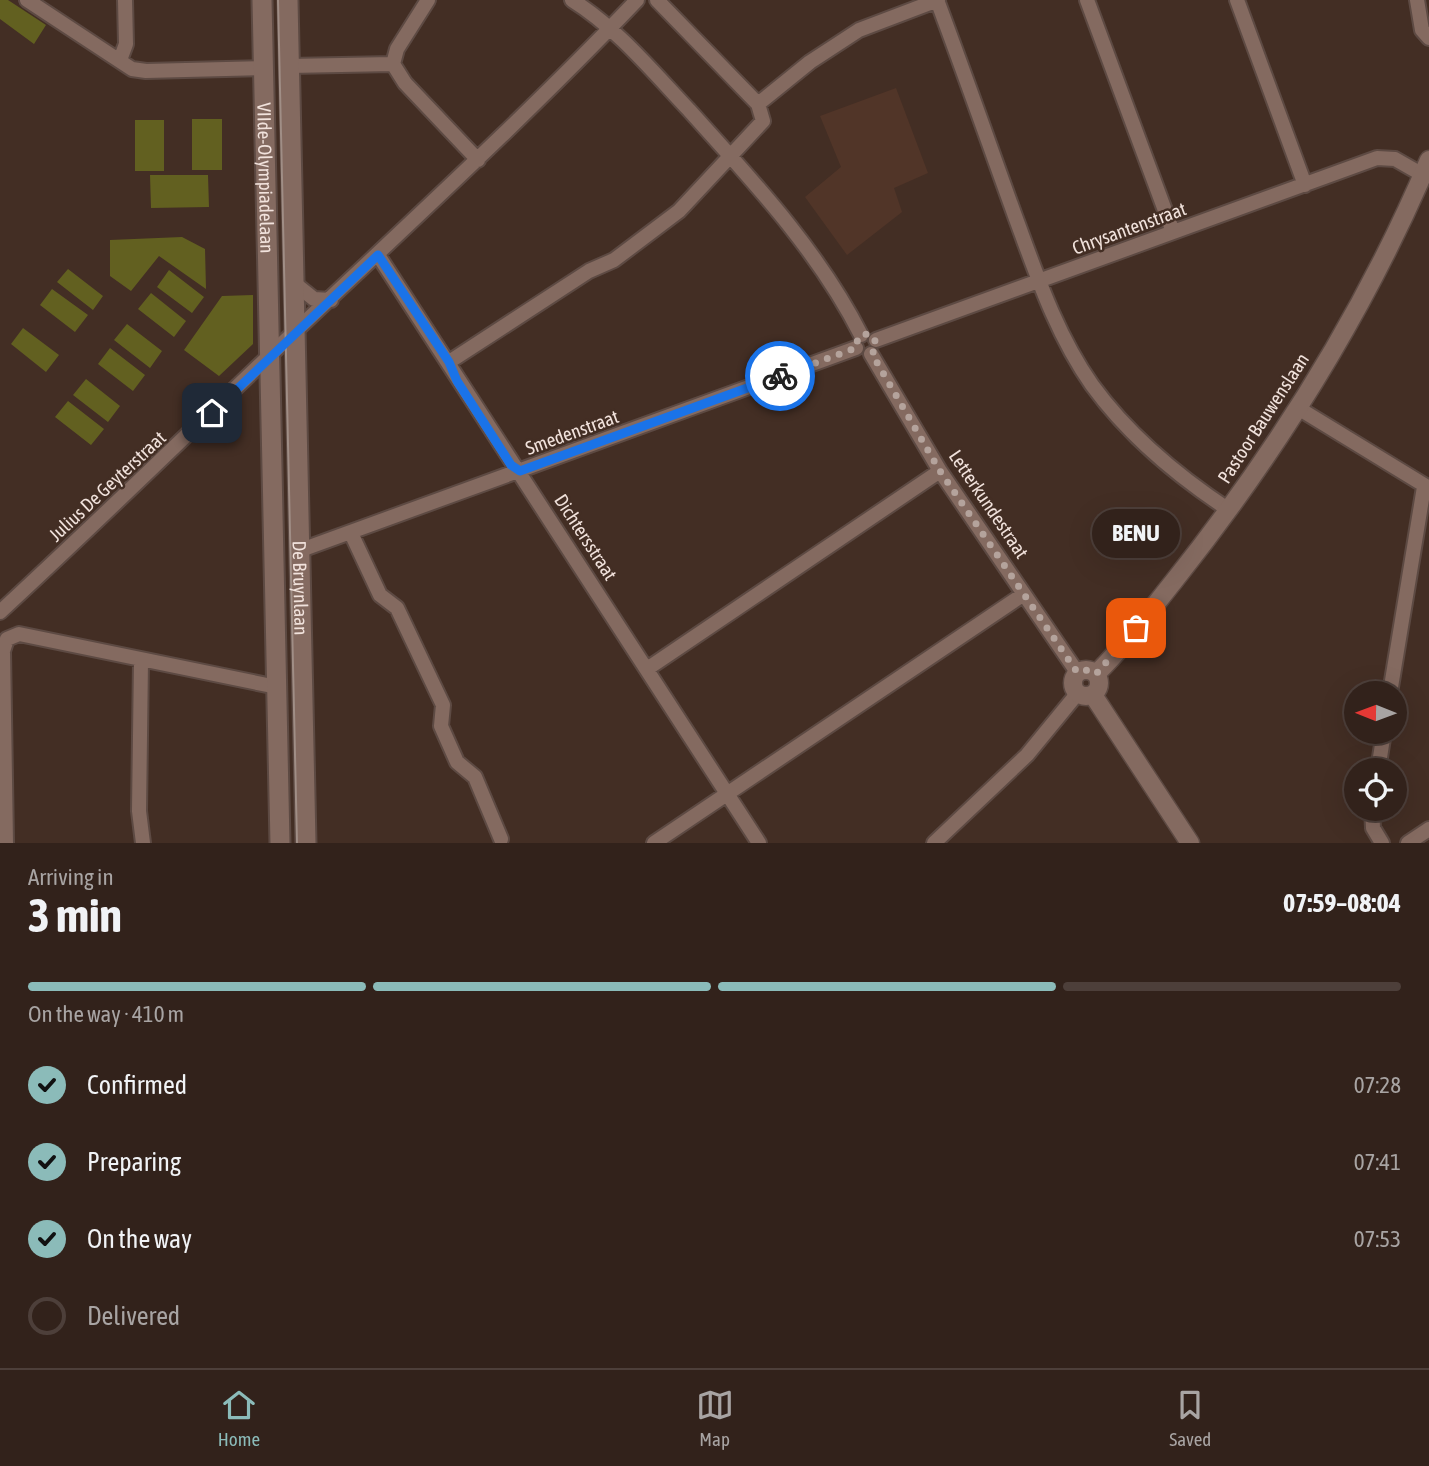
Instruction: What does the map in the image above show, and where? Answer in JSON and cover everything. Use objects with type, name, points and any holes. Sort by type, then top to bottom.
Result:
[{"type":"main road","name":"VIIde-Olympiadelaan","points":[[262,0],[269,356]]},
{"type":"main road","name":"VIIde-Olympiadelaan","points":[[288,0],[295,333]]},
{"type":"main road","name":"De Bruynlaan","points":[[295,333],[306,843]]},
{"type":"main road","name":"De Bruynlaan","points":[[269,356],[281,843]]},
{"type":"street","points":[[27,0],[132,69],[146,71],[264,68]]},
{"type":"street","points":[[120,60],[126,44],[125,0]]},
{"type":"street","points":[[428,0],[397,49],[393,64],[405,83],[478,160]]},
{"type":"street","points":[[572,0],[612,30],[732,157],[824,269],[862,355],[874,347],[869,334],[858,342]]},
{"type":"street","name":"Julius De Geyterstraat","points":[[0,612],[120,502],[269,356],[478,160],[612,30],[637,0]]},
{"type":"street","points":[[449,362],[589,271],[614,260],[679,211],[763,121],[758,104],[657,0]]},
{"type":"street","points":[[758,104],[810,62],[859,30],[937,0],[1039,281],[1060,331],[1091,384],[1139,441],[1184,480],[1229,510]]},
{"type":"street","points":[[1087,0],[1173,232]]},
{"type":"street","points":[[1237,0],[1305,185]]},
{"type":"street","points":[[1417,0],[1422,30],[1429,38]]},
{"type":"street","points":[[289,66],[393,64]]},
{"type":"street","name":"Chrysantenstraat","points":[[874,347],[1039,281],[1377,158],[1395,159],[1426,168]]},
{"type":"street","name":"Pastoor Bauwenslaan","points":[[1087,673],[1229,510],[1298,408],[1372,280],[1426,168]]},
{"type":"street","name":"Dichtersstraat","points":[[378,255],[449,362],[457,381],[511,465],[520,471],[647,669],[656,688],[758,843]]},
{"type":"street","points":[[294,283],[314,299],[331,300]]},
{"type":"street","name":"Smedenstraat","points":[[301,550],[520,471],[858,342]]},
{"type":"street","name":"Letterkundestraat","points":[[874,347],[940,471],[1024,594],[1087,673]]},
{"type":"street","points":[[1298,408],[1427,488],[1392,681]]},
{"type":"street","points":[[647,669],[940,471]]},
{"type":"street","points":[[351,533],[380,596],[397,608],[443,705],[441,726],[451,750],[457,762],[475,776],[500,842]]},
{"type":"street","points":[[654,843],[1024,594]]},
{"type":"street","points":[[6,843],[4,635],[19,634],[277,687]]},
{"type":"street","points":[[141,661],[139,811],[143,843]]},
{"type":"street","points":[[934,843],[1027,755],[1085,694],[1099,687],[1087,673]]},
{"type":"street","points":[[1085,694],[1190,843]]},
{"type":"street","points":[[1373,821],[1373,828],[1382,843]]},
{"type":"street","points":[[1408,843],[1429,829]]},
{"type":"shaded area","points":[[0,0],[8,0],[46,25],[34,44],[0,19]]},
{"type":"shaded area","points":[[896,88],[928,173],[894,188],[902,212],[847,255],[805,197],[841,167],[820,116]]},
{"type":"shaded area","points":[[192,119],[222,119],[222,170],[192,170]]},
{"type":"shaded area","points":[[135,120],[164,120],[164,171],[135,171]]},
{"type":"shaded area","points":[[150,175],[208,175],[209,207],[151,208]]},
{"type":"shaded area","points":[[182,237],[205,249],[206,289],[159,256],[131,291],[110,276],[110,240]]},
{"type":"shaded area","points":[[68,269],[103,296],[93,310],[57,282]]},
{"type":"shaded area","points":[[169,270],[204,297],[192,313],[157,287]]},
{"type":"shaded area","points":[[52,289],[88,315],[75,332],[40,305]]},
{"type":"shaded area","points":[[151,293],[186,321],[174,337],[138,309]]},
{"type":"shaded area","points":[[253,295],[253,344],[219,376],[184,350],[222,296]]},
{"type":"shaded area","points":[[127,324],[162,351],[150,368],[114,340]]},
{"type":"shaded area","points":[[23,328],[59,355],[46,372],[11,344]]},
{"type":"shaded area","points":[[110,348],[145,375],[133,391],[98,364]]},
{"type":"shaded area","points":[[86,379],[120,406],[108,422],[73,395]]},
{"type":"shaded area","points":[[68,401],[104,429],[91,445],[55,417]]},
{"type":"tram line","points":[[278,0],[297,843]]},
{"type":"way so far","points":[[780,376],[856,348],[858,337],[872,335],[877,345],[872,354],[940,471],[1077,672],[1091,670],[1096,674],[1136,628]]},
{"type":"place","name":"BENU","points":[[1136,628]]},
{"type":"route","points":[[212,413],[378,255],[449,362],[457,381],[511,465],[520,471],[780,376]]}]
